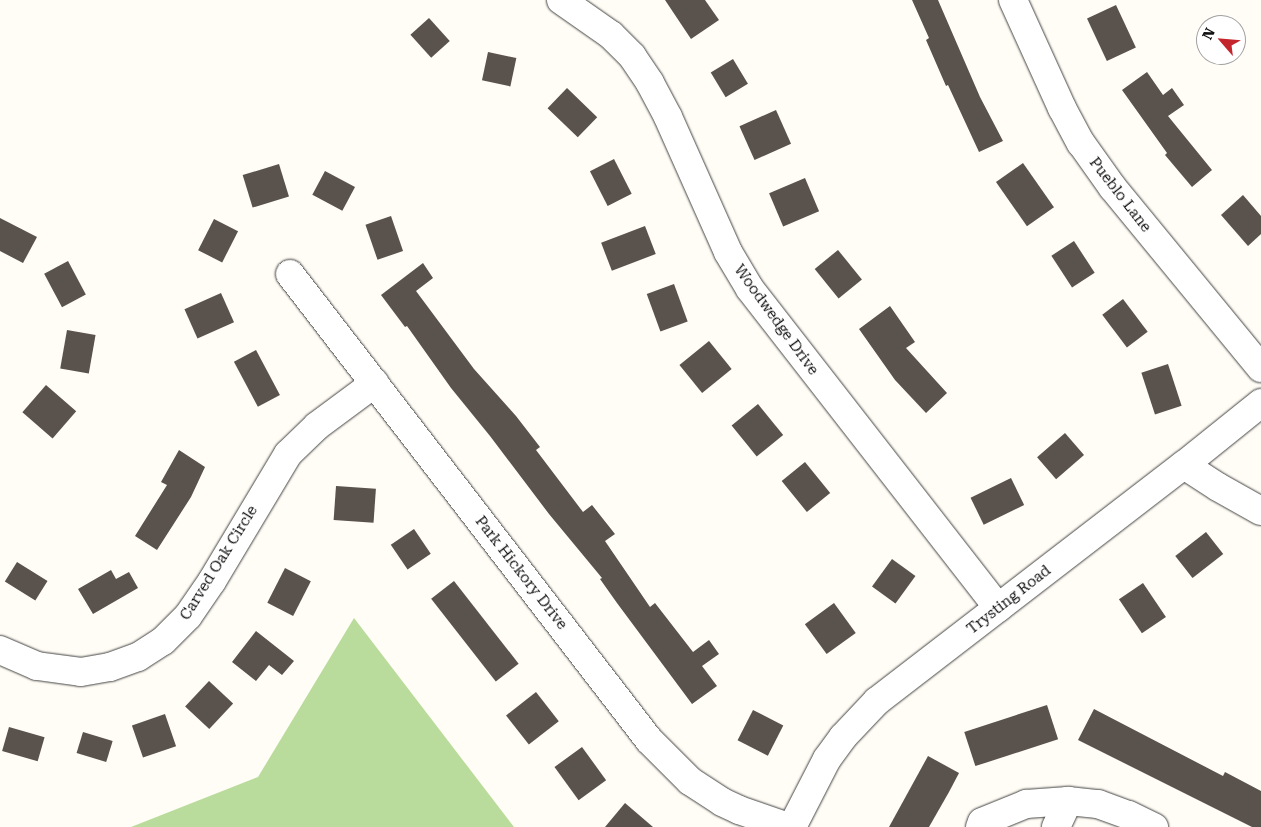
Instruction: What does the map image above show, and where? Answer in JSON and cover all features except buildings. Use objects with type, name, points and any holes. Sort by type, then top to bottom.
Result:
[{"type":"street","name":"Woodwedge Drive","points":[[561,0],[611,35],[632,56],[650,83],[668,117],[728,252],[750,289],[998,608]]},
{"type":"street","name":"Pueblo Lane","points":[[1013,0],[1062,108],[1081,143],[1113,188],[1261,368]]},
{"type":"street","name":"Park Hickory Drive","points":[[290,274],[649,740],[675,768],[722,802],[739,810],[790,827]]},
{"type":"street","name":"Carved Oak Circle","points":[[0,650],[37,666],[81,672],[110,667],[138,657],[164,641],[188,616],[207,588],[288,454],[317,426],[375,383]]},
{"type":"street","name":"Trysting Road","points":[[790,827],[822,767],[843,737],[878,701],[1184,465],[1261,403]]},
{"type":"street","points":[[1184,465],[1261,511]]},
{"type":"street","points":[[1056,827],[1068,801]]},
{"type":"street","points":[[980,827],[982,822],[1026,804],[1068,801],[1098,804],[1129,815],[1154,827]]},
{"type":"green space","points":[[354,618],[514,827],[131,827],[258,777]]}]
